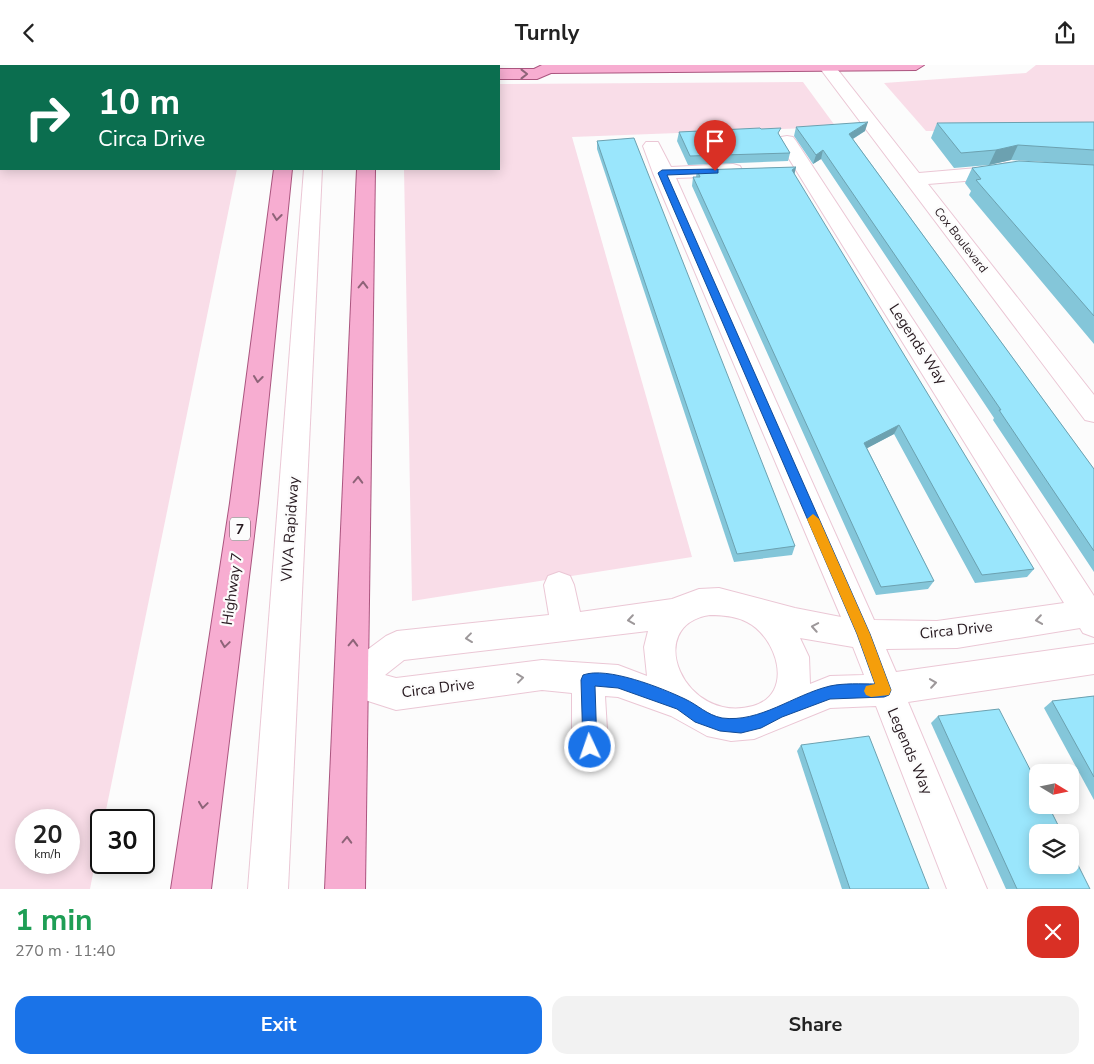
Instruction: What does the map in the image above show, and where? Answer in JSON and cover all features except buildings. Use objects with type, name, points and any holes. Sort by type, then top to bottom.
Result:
[{"type":"main road","points":[[500,74],[537,74],[546,67],[828,67],[916,65]]},
{"type":"main road","name":"Highway 7","points":[[191,889],[243,513],[283,170]]},
{"type":"main road","points":[[345,889],[366,170]]},
{"type":"street","name":"Cox Boulevard","points":[[828,67],[1094,413]]},
{"type":"street","name":"Legends Way","points":[[787,141],[796,168],[964,416],[1092,616]]},
{"type":"street","name":"Legends Way","points":[[652,145],[662,173],[864,634],[884,690],[967,889]]},
{"type":"street","points":[[914,179],[1026,168]]},
{"type":"street","name":"VIVA Rapidway","points":[[268,889],[313,170]]},
{"type":"street","points":[[662,173],[751,170]]},
{"type":"street","points":[[559,585],[568,627]]},
{"type":"street","points":[[778,712],[791,694],[796,672],[791,649],[779,629],[760,613],[740,604],[718,600],[697,603],[679,613],[668,624],[661,639],[658,655],[662,673],[669,689],[682,704],[700,717],[720,724],[741,726],[761,721],[778,712],[830,692],[884,690],[1094,659]]},
{"type":"street","points":[[352,681],[397,646],[679,613]]},
{"type":"street","name":"Circa Drive","points":[[760,613],[812,628],[864,634],[936,635],[1092,616]]},
{"type":"street","name":"Circa Drive","points":[[352,681],[396,694],[542,675],[618,681],[682,704]]},
{"type":"street","points":[[588,680],[590,747]]},
{"type":"shaded area","points":[[1036,65],[1094,65],[1094,130],[926,131],[884,83],[1026,73]]},
{"type":"shaded area","points":[[803,82],[836,127],[572,137],[692,557],[412,601],[404,170],[500,170],[500,84]]},
{"type":"shaded area","points":[[0,170],[237,170],[106,809],[90,809],[90,874],[93,874],[90,889],[0,889]]},
{"type":"slow traffic","points":[[813,519],[864,634],[884,690],[871,691]]},
{"type":"route","points":[[590,747],[588,680],[618,681],[682,704],[700,717],[720,724],[741,726],[761,721],[778,712],[830,692],[884,690],[864,634],[662,173],[715,171]]}]
